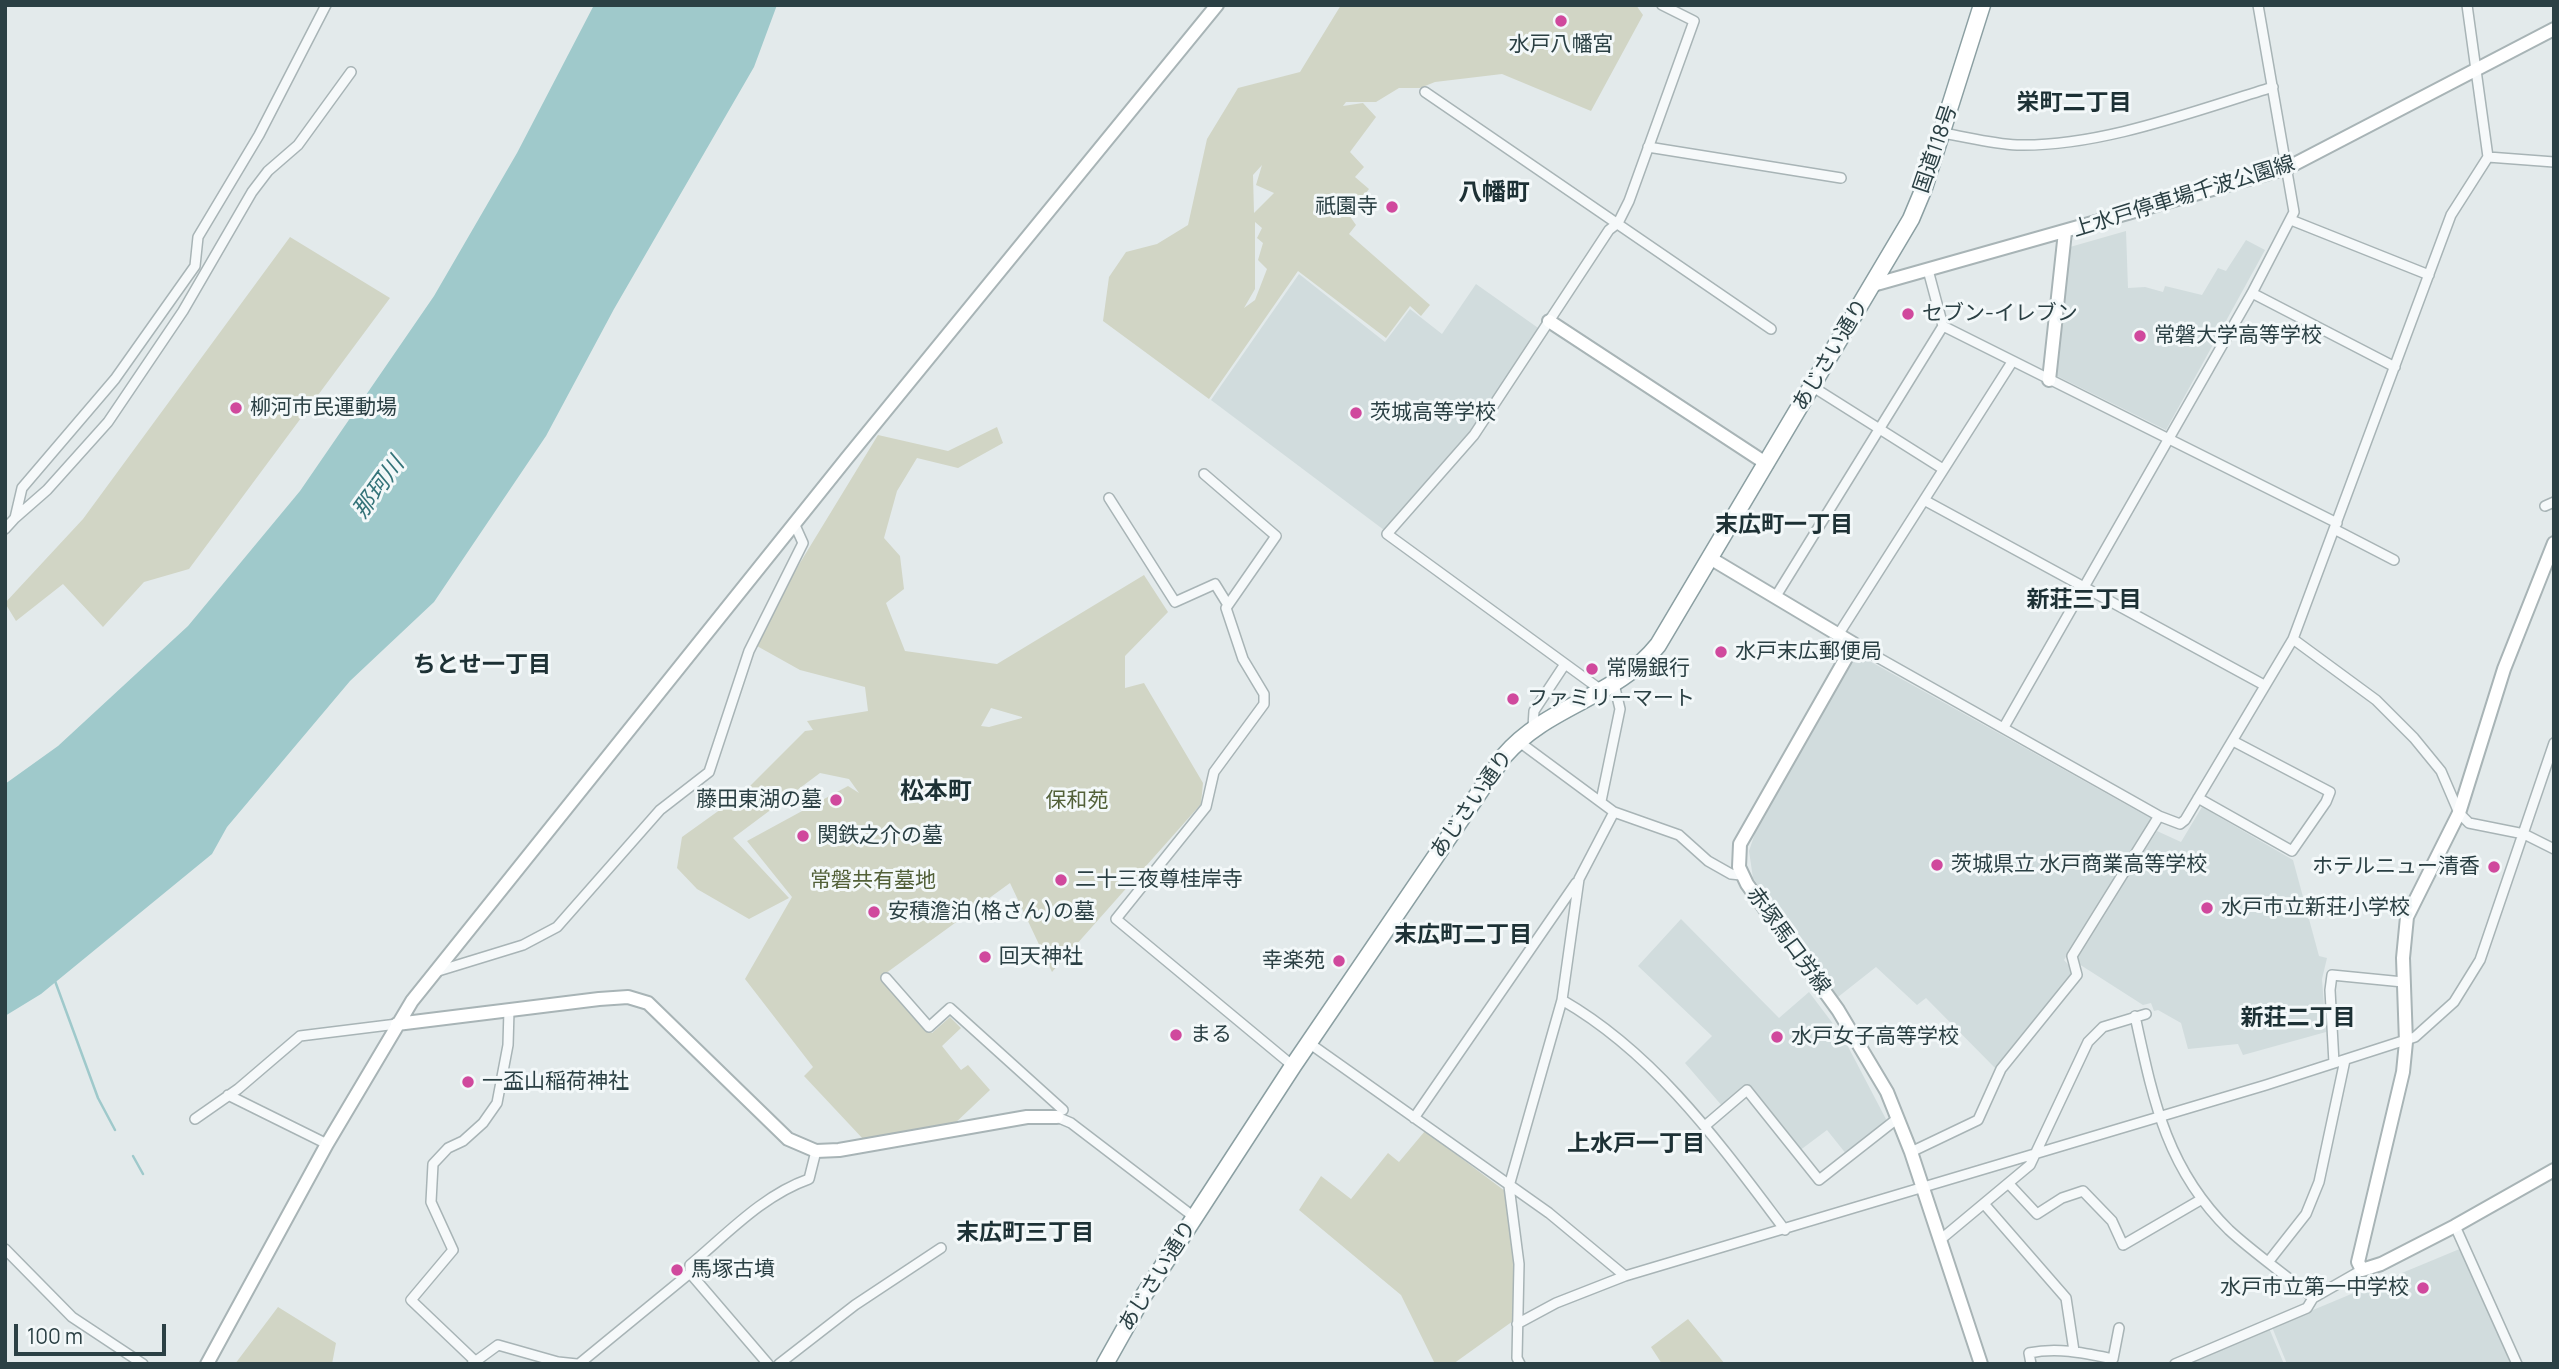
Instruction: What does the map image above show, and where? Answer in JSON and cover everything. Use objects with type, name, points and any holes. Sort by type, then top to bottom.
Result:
[{"type":"highway","name":"国道118号","points":[[1873,285],[1910,219],[1942,132],[1982,5]]},
{"type":"highway","name":"あじさい通り","points":[[1105,1364],[1142,1298],[1293,1066],[1489,777],[1517,740],[1532,727],[1608,687],[1640,665],[1658,645],[1873,285]]},
{"type":"street","points":[[207,1364],[327,1144],[397,1024],[434,972],[794,523],[1217,5]]},
{"type":"street","points":[[1601,801],[1620,709],[1608,687],[1565,664],[1387,534],[1474,435],[1609,230],[1618,223],[1629,201],[1694,21],[1662,5]]},
{"type":"street","points":[[2004,727],[2252,293],[2294,212],[2258,5]]},
{"type":"street","points":[[1710,558],[1838,635],[2159,816],[2180,824],[2293,639],[2456,204],[2488,158],[2466,5]]},
{"type":"street","points":[[15,518],[22,488],[115,379],[195,266],[198,237],[259,135],[324,6]]},
{"type":"street","name":"上水戸停車場千波公園線","points":[[1873,285],[2287,168],[2554,29]]},
{"type":"street","points":[[5,528],[47,490],[108,422],[183,311],[253,192],[268,171],[298,145],[351,72]]},
{"type":"street","points":[[1942,132],[1988,142],[2040,144],[2126,131],[2273,87]]},
{"type":"street","points":[[1425,92],[1618,223],[1697,281],[1771,329]]},
{"type":"street","points":[[1648,147],[1841,178]]},
{"type":"street","points":[[2488,158],[2554,162]]},
{"type":"street","points":[[2291,220],[2429,275]]},
{"type":"street","points":[[2049,380],[2065,232]]},
{"type":"street","points":[[1776,596],[1943,326],[1928,270]]},
{"type":"street","points":[[2252,293],[2395,367]]},
{"type":"street","points":[[1549,321],[1767,464]]},
{"type":"street","points":[[1943,326],[2335,526],[2393,560]]},
{"type":"street","points":[[1838,635],[2012,362]]},
{"type":"street","points":[[1813,387],[1943,469]]},
{"type":"street","points":[[1204,474],[1276,536],[1226,608],[1243,659],[1264,694],[1264,704],[1214,772],[1206,807],[1116,919],[1293,1066]]},
{"type":"street","points":[[1109,499],[1175,602],[1215,584],[1228,606]]},
{"type":"street","points":[[1924,500],[2264,685]]},
{"type":"street","points":[[434,972],[523,944],[557,927],[660,810],[709,772],[749,651],[803,543],[794,523]]},
{"type":"street","points":[[2362,1270],[2358,1262],[2397,1105],[2406,1042],[2403,982],[2407,917],[2459,813],[2504,669],[2554,543]]},
{"type":"street","points":[[2293,639],[2376,699],[2414,738],[2441,771],[2459,813],[2469,823],[2524,834],[2554,849]]},
{"type":"street","name":"赤塚馬口労線","points":[[1854,644],[1740,844],[1737,857],[1741,875],[1844,1019],[1871,1062],[1898,1118],[1981,1364]]},
{"type":"street","points":[[1532,727],[1534,711],[1565,664]]},
{"type":"street","points":[[1517,740],[1614,812],[1679,835],[1709,861],[1731,874],[1741,875]]},
{"type":"street","points":[[2198,798],[2292,851],[2326,802],[2330,792],[2233,741]]},
{"type":"street","points":[[1517,1324],[1556,1303],[1625,1276],[2406,1042],[2442,1015],[2472,975],[2554,743]]},
{"type":"street","points":[[1414,1118],[1579,879],[1614,812]]},
{"type":"street","points":[[1911,1152],[1978,1120],[2001,1069],[2077,975],[2073,956],[2159,816]]},
{"type":"street","points":[[1519,1361],[1519,1264],[1510,1186],[1562,1000],[1579,879]]},
{"type":"street","points":[[2334,1063],[2332,975],[2403,982]]},
{"type":"street","points":[[886,978],[929,1027],[950,1008],[1060,1114],[1194,1217]]},
{"type":"street","points":[[195,1119],[229,1095],[300,1036],[628,997],[648,1003],[788,1139],[816,1151],[839,1150],[1027,1117],[1060,1114]]},
{"type":"street","points":[[1562,1000],[1624,1042],[1706,1125],[1785,1230]]},
{"type":"street","points":[[509,1010],[508,1045],[497,1103],[482,1123],[463,1141],[448,1148],[433,1164],[431,1202],[453,1250],[411,1300],[473,1362],[498,1345],[558,1362],[578,1364],[690,1273]]},
{"type":"street","points":[[1940,1241],[2030,1165],[2088,1042],[2103,1027],[2146,1014]]},
{"type":"street","points":[[2135,1016],[2158,1118],[2171,1151],[2202,1199],[2231,1231],[2313,1298]]},
{"type":"street","points":[[1309,1043],[1589,1244],[1625,1276]]},
{"type":"street","points":[[2269,1261],[2306,1214],[2319,1182],[2345,1060]]},
{"type":"street","points":[[1706,1125],[1746,1090],[1819,1180],[1898,1118]]},
{"type":"street","points":[[229,1095],[327,1144]]},
{"type":"street","points":[[768,1364],[690,1273],[690,1265],[788,1186],[809,1179],[816,1151]]},
{"type":"street","points":[[2175,1364],[2307,1308],[2313,1298],[2362,1270],[2381,1264],[2455,1226],[2554,1170]]},
{"type":"street","points":[[2010,1184],[2037,1214],[2062,1198],[2083,1191],[2112,1221],[2123,1245],[2202,1199]]},
{"type":"street","points":[[1985,1205],[2066,1298],[2074,1351]]},
{"type":"street","points":[[2455,1226],[2517,1364]]},
{"type":"street","points":[[779,1364],[855,1305],[941,1248]]},
{"type":"street","points":[[5,1249],[72,1317],[143,1364]]},
{"type":"street","points":[[2031,1364],[2029,1353],[2044,1350],[2074,1351],[2113,1359],[2119,1328]]},
{"type":"shaded area","name":"常磐大学高等学校","points":[[2126,231],[2128,288],[2145,287],[2163,292],[2165,286],[2202,295],[2218,268],[2226,271],[2246,240],[2265,250],[2166,430],[2057,376],[2070,247]]},
{"type":"shaded area","name":"茨城高等学校","points":[[1299,274],[1385,342],[1410,309],[1442,334],[1476,284],[1541,330],[1471,433],[1384,530],[1211,400]]},
{"type":"shaded area","name":"茨城県立 水戸商業高等学校","points":[[1857,654],[2152,819],[2064,960],[2073,970],[2073,977],[1996,1069],[1926,998],[1917,1005],[1876,967],[1838,997],[1753,878],[1749,851],[1759,821]]},
{"type":"shaded area","name":"水戸市立新荘小学校","points":[[2202,807],[2293,860],[2319,956],[2327,958],[2322,979],[2326,1032],[2243,1055],[2238,1044],[2188,1049],[2181,1023],[2158,1010],[2154,1011],[2151,1003],[2143,1005],[2079,964],[2077,956],[2157,831],[2181,842]]},
{"type":"shaded area","name":"水戸女子高等学校","points":[[1681,919],[1779,1018],[1809,992],[1843,1037],[1888,1123],[1847,1155],[1827,1130],[1799,1151],[1747,1086],[1723,1107],[1685,1063],[1712,1036],[1638,966]]},
{"type":"shaded area","name":"水戸市立第一中学校","points":[[2462,1248],[2511,1364],[2287,1364],[2272,1327]]},
{"type":"shaded area","points":[[2269,1328],[2284,1364],[2188,1364]]},
{"type":"green space","points":[[1341,5],[1636,5],[1643,15],[1591,111],[1502,74],[1435,82],[1420,88],[1399,88],[1376,102],[1346,102],[1343,106],[1363,103],[1376,117],[1350,152],[1364,167],[1355,177],[1369,189],[1349,215],[1356,225],[1349,234],[1430,305],[1421,316],[1410,306],[1386,338],[1298,271],[1209,399],[1103,321],[1109,277],[1126,252],[1157,244],[1188,225],[1207,139],[1238,88],[1300,72]],"holes":[[[1262,165],[1256,185],[1274,193],[1254,213],[1253,175]],[[1255,222],[1262,228],[1257,238],[1263,243],[1258,260],[1267,269],[1255,300],[1244,308],[1255,289]]]},
{"type":"green space","name":"柳河市民運動場","points":[[290,237],[390,298],[189,569],[144,582],[103,627],[63,584],[16,621],[5,603],[83,519]]},
{"type":"green space","points":[[997,427],[1003,443],[958,468],[917,458],[897,491],[884,538],[900,556],[904,589],[886,603],[905,651],[997,664],[1144,575],[1168,612],[1125,656],[1125,688],[1144,683],[1203,783],[1201,804],[1052,972],[1010,883],[882,976],[932,1033],[950,1017],[961,1028],[942,1046],[961,1070],[968,1065],[990,1090],[952,1126],[864,1140],[804,1076],[813,1067],[745,979],[792,897],[747,841],[848,786],[859,793],[849,779],[820,773],[733,838],[789,898],[749,919],[697,889],[677,868],[682,837],[742,794],[805,731],[813,730],[807,721],[868,711],[865,687],[800,670],[757,646],[781,594],[878,435],[948,451]],"holes":[[[991,708],[1022,717],[989,727],[981,726]]]},
{"type":"green space","points":[[1425,1131],[1505,1191],[1514,1245],[1513,1321],[1453,1364],[1435,1364],[1401,1295],[1299,1210],[1321,1176],[1351,1199],[1388,1153],[1399,1162]]},
{"type":"green space","points":[[278,1307],[336,1343],[332,1364],[235,1364]]},
{"type":"green space","points":[[1688,1319],[1725,1364],[1662,1364],[1651,1347]]},
{"type":"water","name":"那珂川","points":[[594,5],[777,5],[754,67],[614,309],[546,436],[434,602],[350,681],[227,827],[212,854],[41,994],[5,1016],[5,784],[58,746],[188,626],[300,491],[434,296],[517,153]]},
{"type":"waterway","points":[[55,981],[98,1098],[115,1130]]},
{"type":"waterway","points":[[133,1156],[143,1174]]},
{"type":"place","name":"水戸八幡宮","points":[[1561,21]]},
{"type":"place","name":"祇園寺","points":[[1392,207]]},
{"type":"place","name":"セブン-イレブン","points":[[1908,314]]},
{"type":"place","name":"常磐大学高等学校","points":[[2140,336]]},
{"type":"place","name":"柳河市民運動場","points":[[236,408]]},
{"type":"place","name":"茨城高等学校","points":[[1356,413]]},
{"type":"place","name":"水戸末広郵便局","points":[[1721,652]]},
{"type":"place","name":"常陽銀行","points":[[1592,669]]},
{"type":"place","name":"ファミリーマート","points":[[1513,699]]},
{"type":"place","name":"藤田東湖の墓","points":[[836,800]]},
{"type":"place","name":"関鉄之介の墓","points":[[803,836]]},
{"type":"place","name":"茨城県立 水戸商業高等学校","points":[[1937,865]]},
{"type":"place","name":"ホテルニュー清香","points":[[2494,867]]},
{"type":"place","name":"二十三夜尊桂岸寺","points":[[1061,880]]},
{"type":"place","name":"水戸市立新荘小学校","points":[[2207,908]]},
{"type":"place","name":"安積澹泊(格さん)の墓","points":[[874,912]]},
{"type":"place","name":"回天神社","points":[[985,957]]},
{"type":"place","name":"幸楽苑","points":[[1339,961]]},
{"type":"place","name":"まる","points":[[1176,1035]]},
{"type":"place","name":"水戸女子高等学校","points":[[1777,1037]]},
{"type":"place","name":"一盃山稲荷神社","points":[[468,1082]]},
{"type":"place","name":"馬塚古墳","points":[[677,1270]]},
{"type":"place","name":"水戸市立第一中学校","points":[[2423,1288]]},
{"type":"district","name":"栄町二丁目","points":[[2074,104]]},
{"type":"district","name":"八幡町","points":[[1494,193]]},
{"type":"district","name":"末広町一丁目","points":[[1784,526]]},
{"type":"district","name":"新荘三丁目","points":[[2084,601]]},
{"type":"district","name":"ちとせ一丁目","points":[[482,666]]},
{"type":"district","name":"松本町","points":[[936,792]]},
{"type":"district","name":"末広町二丁目","points":[[1463,936]]},
{"type":"district","name":"新荘二丁目","points":[[2298,1019]]},
{"type":"district","name":"上水戸一丁目","points":[[1636,1145]]},
{"type":"district","name":"末広町三丁目","points":[[1025,1234]]},
{"type":"park label","name":"保和苑","points":[[1077,801]]},
{"type":"park label","name":"常磐共有墓地","points":[[873,881]]}]
